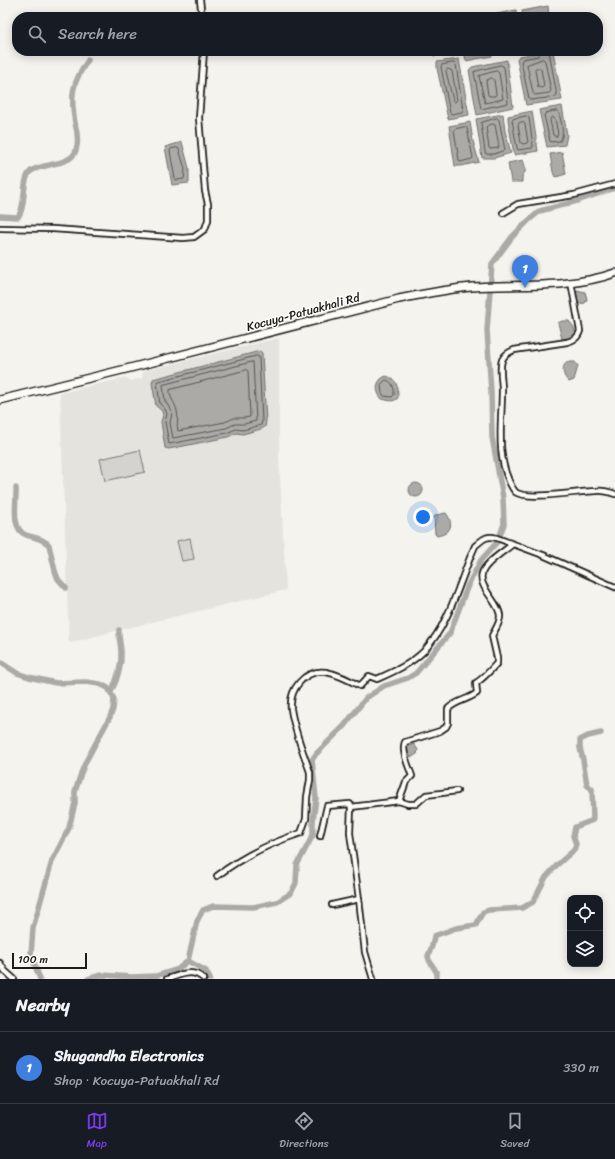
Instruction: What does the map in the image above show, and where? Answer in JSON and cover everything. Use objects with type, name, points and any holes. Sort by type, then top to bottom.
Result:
[{"type":"main road","name":"Kocuya-Patuakhali Rd","points":[[0,400],[399,299],[438,291],[571,282],[604,277],[615,273]]},
{"type":"street","points":[[200,0],[201,12]]},
{"type":"street","points":[[0,228],[53,229],[183,238],[194,237],[205,229],[208,220],[208,204],[205,191],[199,118],[204,56]]},
{"type":"street","points":[[504,213],[518,204],[574,195],[615,184]]},
{"type":"street","points":[[571,282],[580,331],[579,335],[574,340],[567,342],[514,350],[506,354],[502,360],[500,431],[503,464],[513,489],[519,494],[567,494],[599,490],[615,494]]},
{"type":"street","points":[[217,876],[256,850],[301,833],[306,819],[306,797],[310,780],[310,772],[291,709],[292,692],[299,681],[312,674],[324,672],[337,675],[360,686],[369,676],[377,679],[400,669],[424,651],[442,627],[475,546],[484,539],[490,536],[497,538],[543,555],[615,587]]},
{"type":"street","points":[[399,800],[406,782],[412,776],[404,750],[404,743],[440,731],[446,727],[448,723],[448,709],[451,705],[471,698],[477,693],[476,683],[497,663],[492,636],[499,625],[499,612],[485,589],[481,576],[483,570],[490,562],[513,544]]},
{"type":"street","points":[[320,836],[327,806],[350,804],[351,807],[399,800],[408,804],[416,804],[426,795],[457,791]]},
{"type":"street","points":[[351,807],[350,833],[365,952],[373,979]]},
{"type":"street","points":[[332,905],[359,898]]},
{"type":"street","points":[[0,963],[5,971],[14,979]]},
{"type":"street","points":[[167,979],[192,972],[198,974],[204,979]]},
{"type":"shaded area","points":[[279,338],[279,457],[286,590],[69,643],[60,393],[125,378],[131,381],[142,378],[143,371]]},
{"type":"shaded area","points":[[140,450],[145,472],[105,481],[100,459]]},
{"type":"shaded area","points":[[190,538],[194,559],[182,561],[177,541]]},
{"type":"water","points":[[548,6],[549,12],[522,12]]},
{"type":"water","points":[[465,56],[492,56],[466,61]]},
{"type":"water","points":[[519,56],[554,56],[562,100],[526,105],[517,59]]},
{"type":"water","points":[[459,59],[469,115],[448,119],[437,62]]},
{"type":"water","points":[[507,60],[513,107],[477,115],[469,70],[472,67]]},
{"type":"water","points":[[562,106],[567,135],[565,145],[547,147],[539,110]]},
{"type":"water","points":[[532,111],[538,151],[514,155],[508,116]]},
{"type":"water","points":[[503,114],[505,131],[511,153],[494,158],[482,158],[476,119]]},
{"type":"water","points":[[470,122],[473,141],[479,162],[455,166],[449,126]]},
{"type":"water","points":[[182,142],[189,168],[189,183],[172,185],[165,147]]},
{"type":"water","points":[[562,152],[566,174],[556,177],[553,172],[550,154]]},
{"type":"water","points":[[523,160],[526,170],[522,177],[522,182],[511,182],[508,163]]},
{"type":"water","points":[[577,290],[585,292],[587,299],[585,303],[578,304],[575,294]]},
{"type":"water","points":[[562,321],[569,321],[573,326],[576,334],[574,337],[562,339],[558,323]]},
{"type":"water","points":[[260,351],[262,353],[266,421],[265,427],[243,434],[236,433],[228,437],[169,449],[165,448],[161,422],[163,415],[162,411],[156,406],[152,383],[153,379]]},
{"type":"water","points":[[568,362],[575,362],[578,366],[574,380],[569,382],[563,372],[564,366]]},
{"type":"water","points":[[386,376],[393,379],[398,391],[398,398],[390,401],[382,399],[377,390],[378,383]]},
{"type":"water","points":[[416,483],[421,485],[423,490],[421,495],[416,497],[411,495],[409,490],[411,485]]},
{"type":"water","points":[[446,513],[449,517],[451,525],[450,528],[445,533],[437,536],[435,534],[434,517],[436,515]]},
{"type":"water","points":[[414,744],[418,750],[417,754],[412,757],[407,755],[407,747]]},
{"type":"waterway","points":[[0,216],[18,217],[21,212],[26,180],[31,171],[36,168],[63,162],[69,159],[76,150],[78,140],[73,113],[73,97],[76,83],[88,60]]},
{"type":"waterway","points":[[88,979],[101,975],[132,977],[156,976],[178,969],[188,961],[197,921],[203,910],[213,906],[253,907],[277,902],[291,893],[296,883],[297,865],[313,835],[316,798],[312,760],[344,726],[366,698],[384,686],[408,678],[416,673],[450,633],[468,585],[481,560],[498,541],[504,524],[503,498],[492,437],[487,330],[492,264],[512,237],[540,211],[577,201],[615,188]]},
{"type":"waterway","points":[[16,488],[15,514],[18,527],[21,532],[26,535],[41,540],[49,545],[58,579],[66,588]]},
{"type":"waterway","points":[[111,692],[121,662],[119,630]]},
{"type":"waterway","points":[[0,662],[17,673],[56,683],[86,682],[100,684],[108,688],[114,699],[110,717],[81,773],[75,792],[75,803],[69,828],[52,861],[33,928],[31,955],[40,979]]},
{"type":"waterway","points":[[437,979],[437,973],[428,956],[434,936],[456,928],[476,925],[483,912],[489,910],[522,908],[533,902],[546,877],[574,850],[576,844],[573,836],[575,827],[593,820],[592,789],[587,785],[580,748],[580,740],[588,736],[601,733]]},
{"type":"waterway","points":[[188,961],[206,971],[210,979]]},
{"type":"place","name":"Shugandha Electronics","points":[[525,288]]}]
